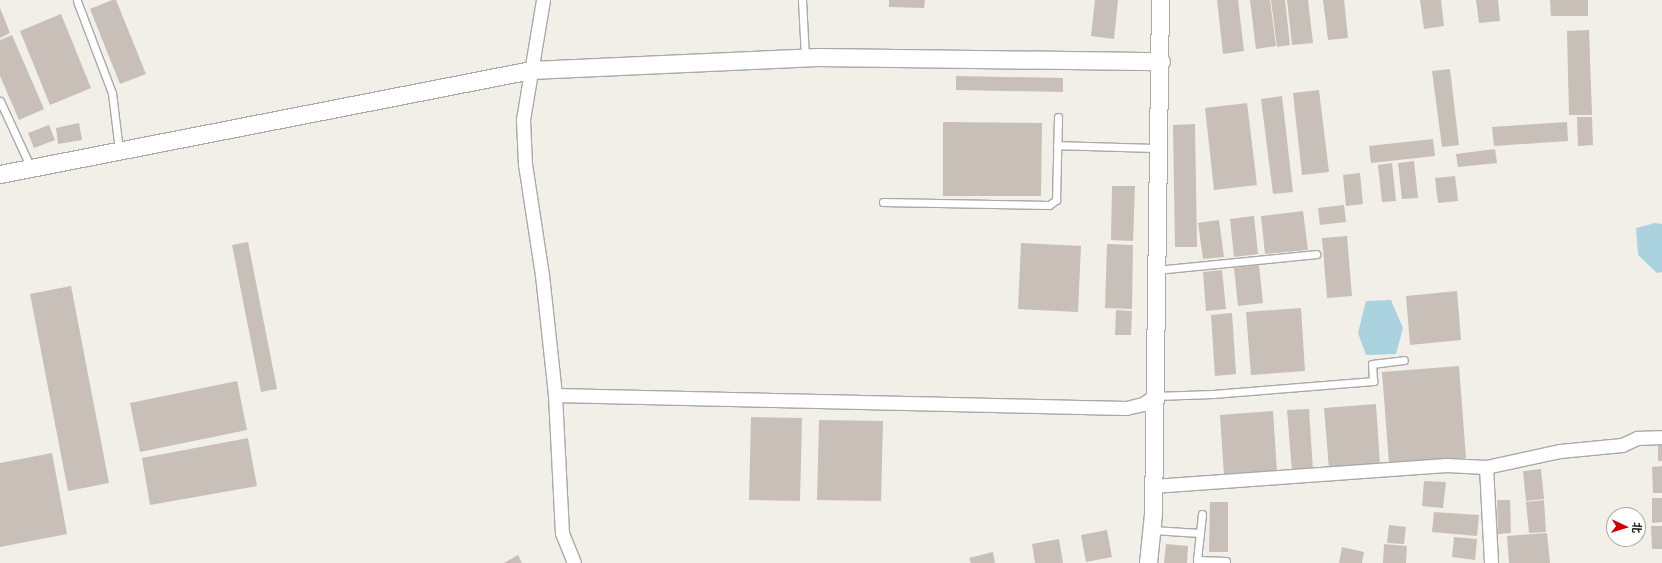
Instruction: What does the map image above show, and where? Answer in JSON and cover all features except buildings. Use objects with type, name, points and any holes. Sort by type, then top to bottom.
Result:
[{"type":"street","points":[[542,0],[523,120],[525,164],[542,275],[555,395],[562,533],[574,563]]},
{"type":"street","points":[[1148,563],[1153,486],[1155,396],[1161,61],[1160,0]]},
{"type":"street","points":[[0,174],[531,70],[805,57],[1161,61]]},
{"type":"street","points":[[555,395],[1126,408],[1144,404],[1155,396]]},
{"type":"street","points":[[1153,486],[1446,465],[1486,467],[1560,451],[1622,445],[1637,438],[1662,437]]},
{"type":"street","points":[[1486,467],[1491,563]]},
{"type":"lane","points":[[802,0],[805,57]]},
{"type":"lane","points":[[77,1],[112,92],[119,150]]},
{"type":"lane","points":[[0,101],[31,168]]},
{"type":"lane","points":[[883,202],[1049,205],[1056,200],[1058,117]]},
{"type":"lane","points":[[1057,145],[1159,148]]},
{"type":"lane","points":[[1157,270],[1316,254]]},
{"type":"lane","points":[[1155,396],[1213,394],[1373,381],[1372,364],[1404,360]]},
{"type":"lane","points":[[1202,514],[1197,560],[1226,561]]},
{"type":"lane","points":[[1151,530],[1200,533]]},
{"type":"water","points":[[1655,223],[1662,224],[1662,272],[1657,273],[1638,255],[1636,228]]},
{"type":"water","points":[[1391,300],[1403,328],[1396,354],[1366,355],[1358,333],[1366,301]]}]
